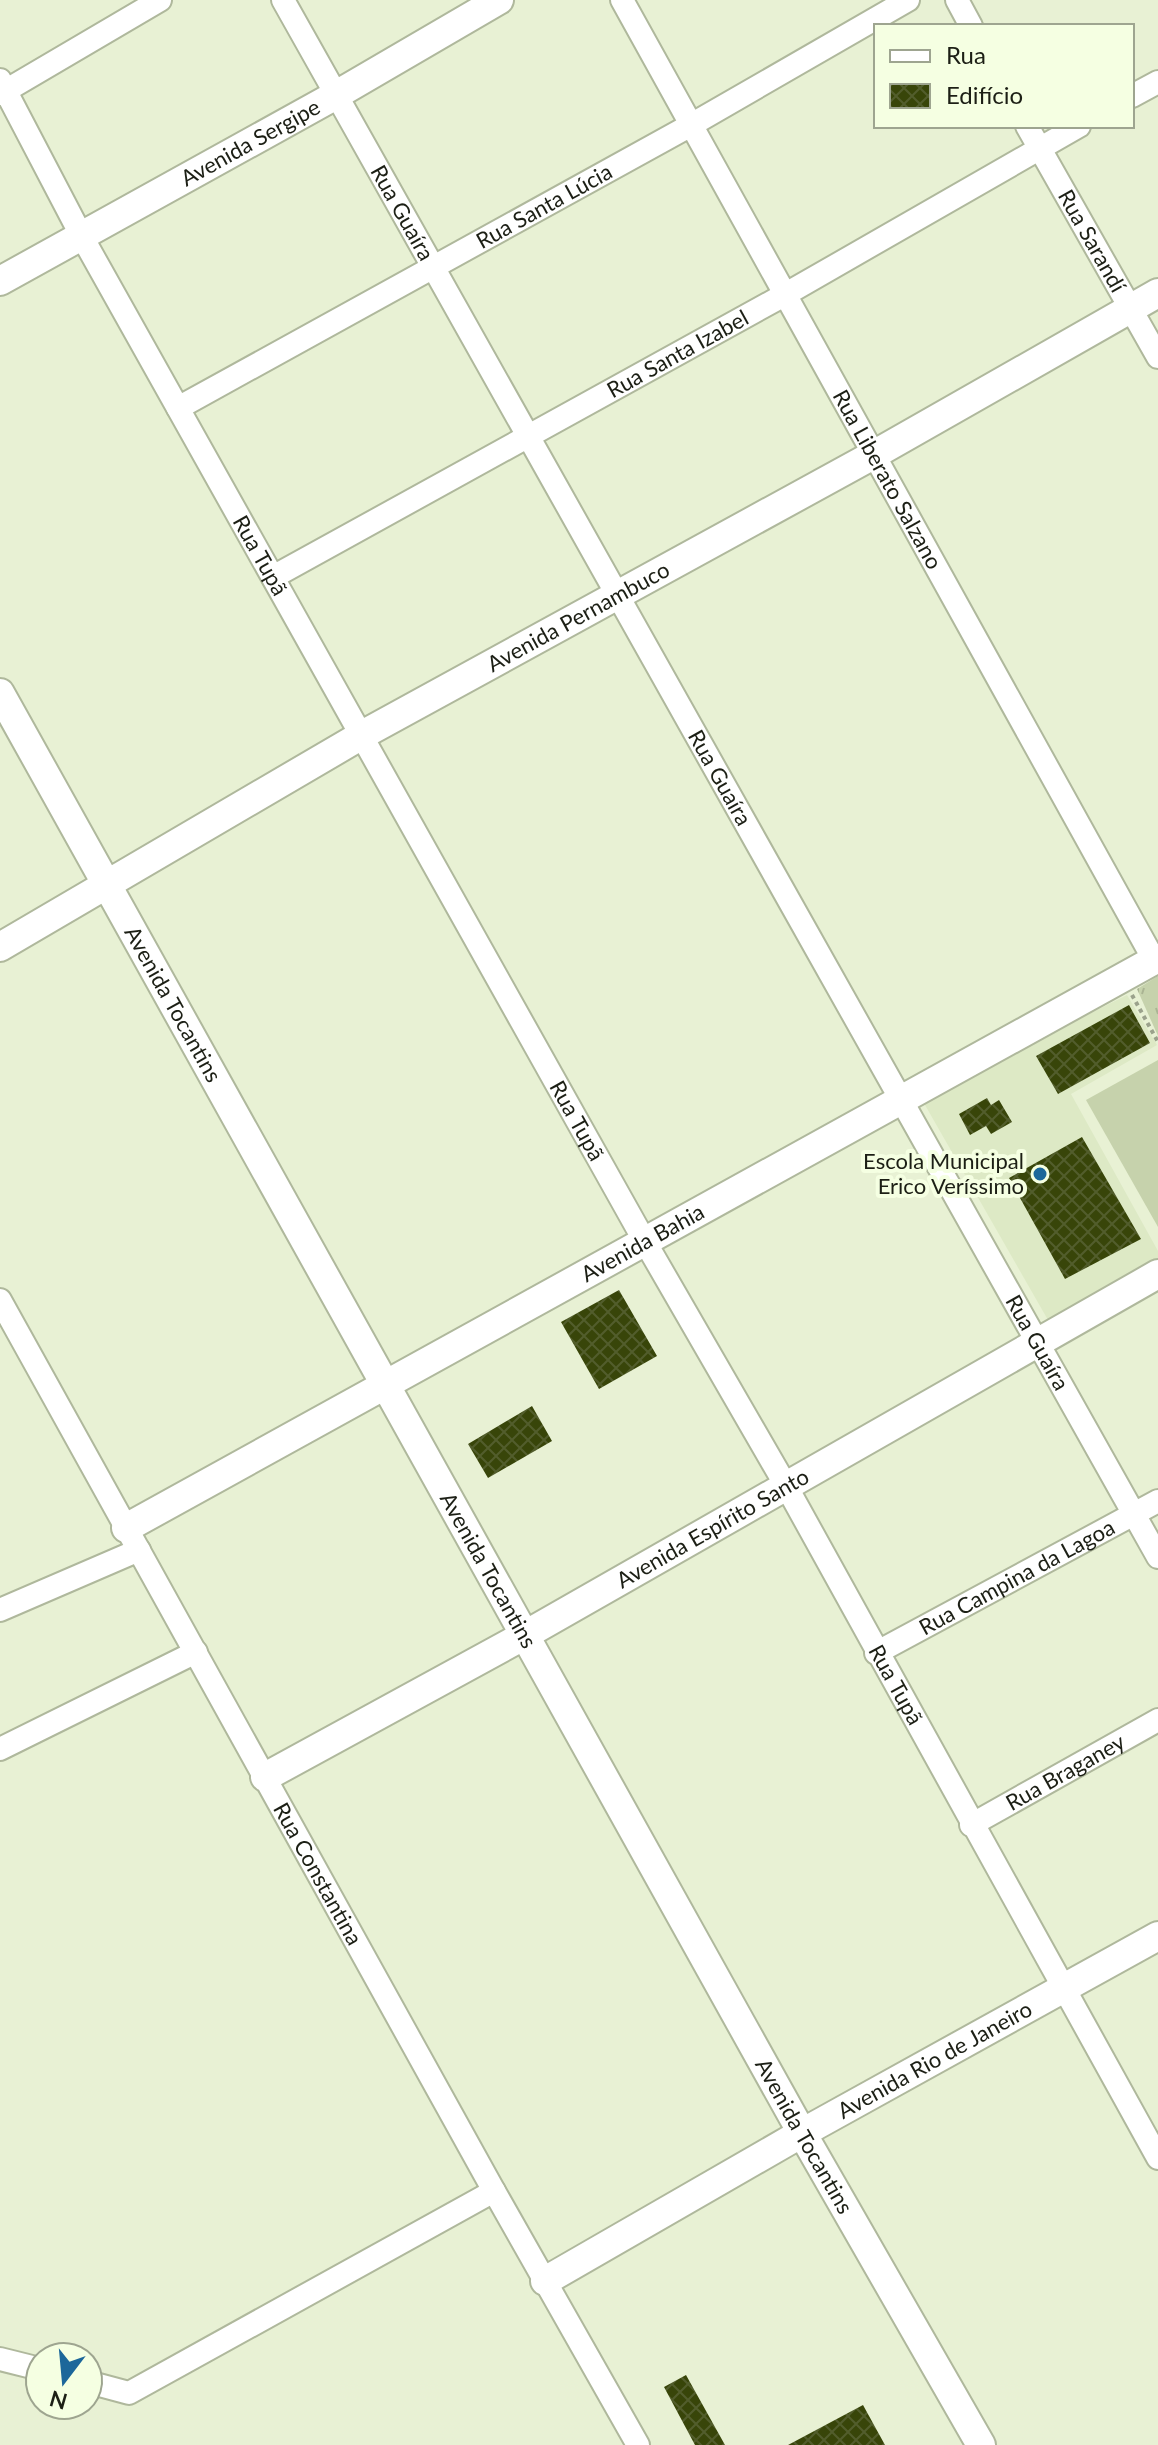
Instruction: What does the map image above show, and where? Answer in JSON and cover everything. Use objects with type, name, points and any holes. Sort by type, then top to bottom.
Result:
[{"type":"street","points":[[2,88],[160,0]]},
{"type":"street","name":"Rua Guaíra","points":[[283,0],[1158,1557]]},
{"type":"street","name":"Avenida Sergipe","points":[[0,281],[336,95],[499,0]]},
{"type":"street","name":"Rua Liberato Salzano","points":[[622,0],[1156,959]]},
{"type":"street","name":"Rua Santa Lúcia","points":[[178,408],[691,125],[908,0]]},
{"type":"street","points":[[957,0],[970,24]]},
{"type":"street","points":[[1134,95],[1158,82]]},
{"type":"street","name":"Rua Tupã","points":[[2,88],[81,235],[644,1240],[785,1484],[971,1825],[1155,2147]]},
{"type":"street","name":"Rua Sarandí","points":[[1028,128],[1158,357]]},
{"type":"street","name":"Rua Santa Izabel","points":[[273,577],[786,294],[1075,128]]},
{"type":"street","name":"Avenida Pernambuco","points":[[0,947],[362,735],[875,454],[1158,293]]},
{"type":"street","name":"Avenida Tocantins","points":[[0,693],[802,2133],[981,2445]]},
{"type":"street","name":"Avenida Bahia","points":[[132,1539],[387,1385],[1156,959]]},
{"type":"street","name":"Avenida Espírito Santo","points":[[265,1777],[525,1635],[1158,1274]]},
{"type":"street","name":"Rua Constantina","points":[[0,1300],[638,2445]]},
{"type":"street","name":"Rua Campina da Lagoa","points":[[876,1653],[1158,1501]]},
{"type":"street","points":[[0,1610],[132,1539]]},
{"type":"street","points":[[0,1749],[196,1652]]},
{"type":"street","name":"Rua Braganey","points":[[971,1825],[1158,1720]]},
{"type":"street","name":"Avenida Rio de Janeiro","points":[[545,2281],[802,2133],[1158,1936]]},
{"type":"street","points":[[104,2386],[129,2393],[494,2191]]},
{"type":"street","points":[[0,2359],[24,2365]]},
{"type":"path","points":[[1123,978],[1158,1042]]},
{"type":"shaded area","name":"Escola Municipal Erico Veríssimo","points":[[1127,995],[1157,1045],[1071,1094],[1158,1251],[1158,1261],[1048,1320],[921,1098]]},
{"type":"green space","points":[[1158,976],[1158,1036],[1137,989]]},
{"type":"green space","points":[[1158,1060],[1158,1227],[1086,1100]]},
{"type":"building","points":[[1129,1005],[1150,1043],[1058,1094],[1036,1056]]},
{"type":"building","points":[[987,1098],[991,1105],[999,1100],[1012,1122],[991,1134],[986,1126],[970,1135],[959,1114]]},
{"type":"building","points":[[1082,1137],[1141,1239],[1065,1279],[1009,1178]]},
{"type":"building","points":[[619,1290],[657,1356],[599,1389],[561,1322]]},
{"type":"building","points":[[532,1406],[552,1441],[488,1478],[468,1444]]},
{"type":"building","points":[[686,2375],[725,2445],[695,2445],[664,2387]]},
{"type":"building","points":[[863,2405],[885,2445],[788,2445]]},
{"type":"place","name":"Escola Municipal Erico Veríssimo","points":[[1040,1174]]}]
